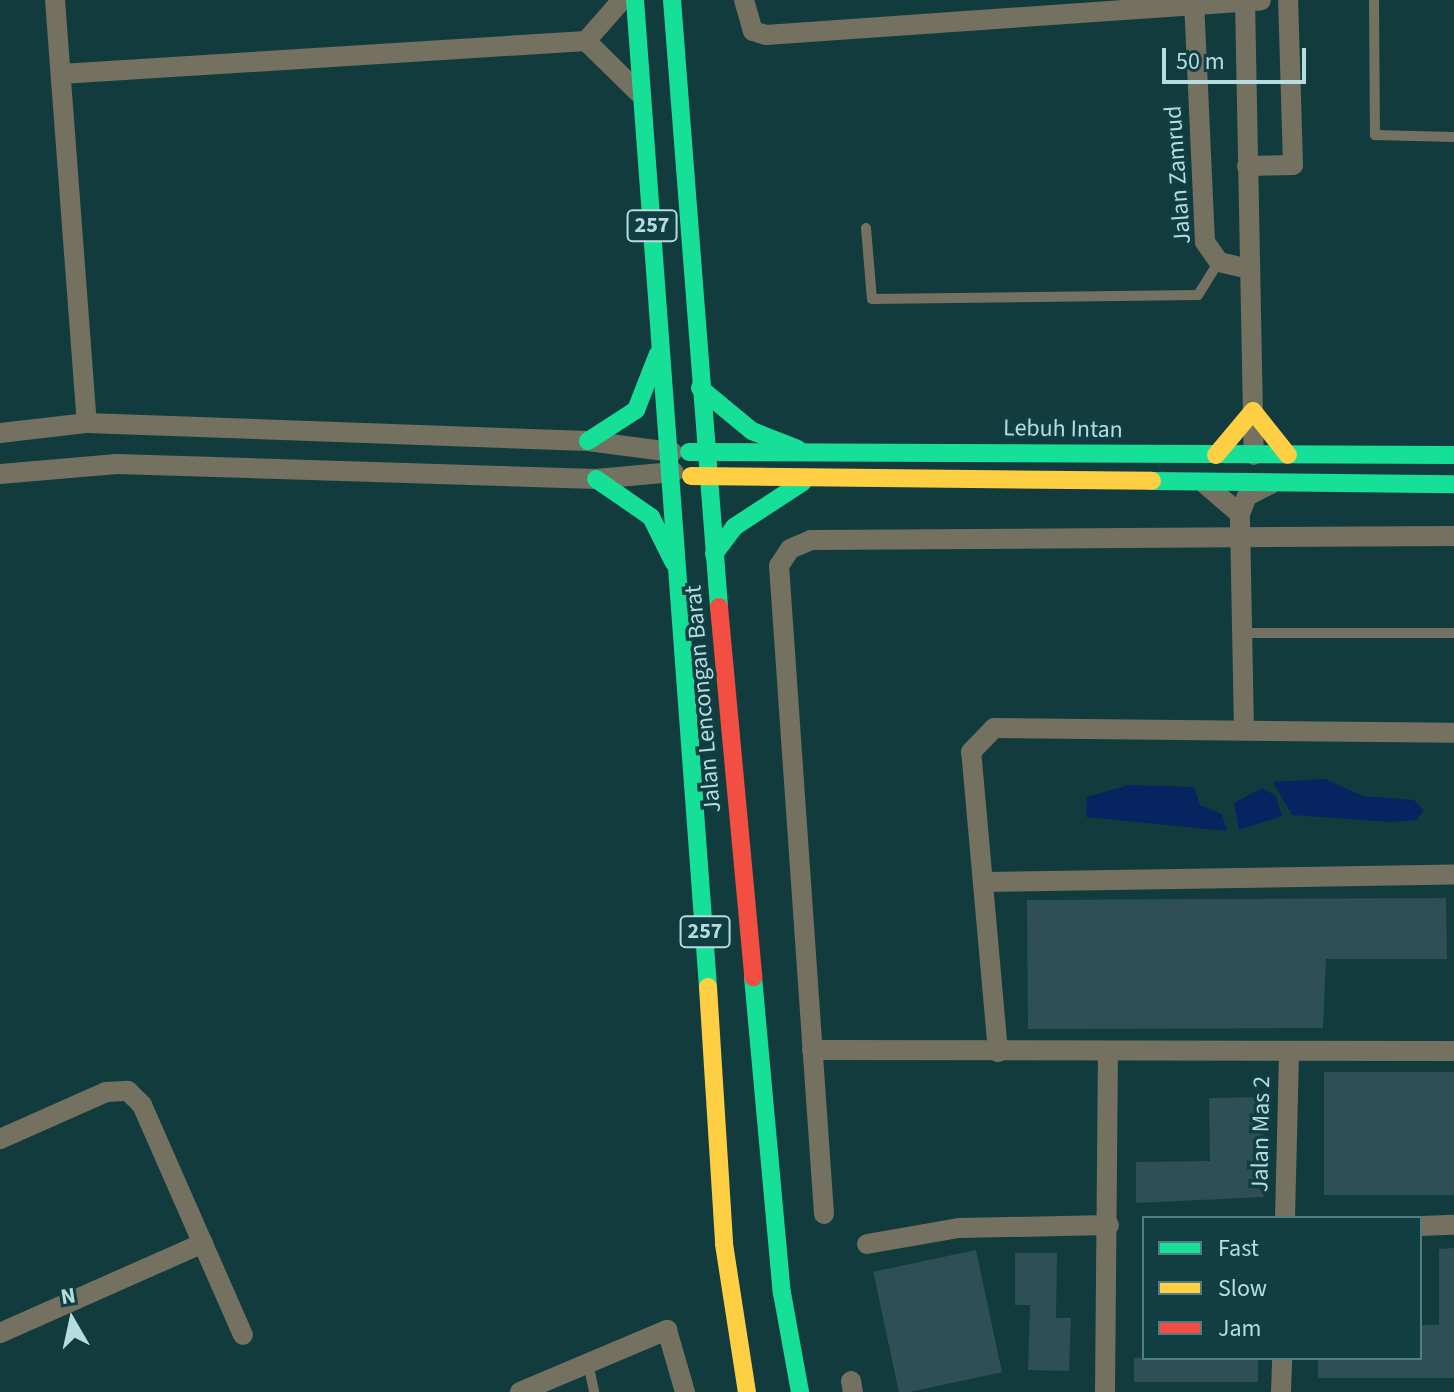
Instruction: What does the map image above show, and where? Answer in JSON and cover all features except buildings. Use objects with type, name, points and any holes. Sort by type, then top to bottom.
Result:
[{"type":"main road","name":"Jalan Lencongan Barat","points":[[635,0],[683,584],[724,1244],[747,1392]]},
{"type":"main road","name":"Jalan Lencongan Barat","points":[[672,0],[714,554],[782,1293],[800,1392]]},
{"type":"main road","points":[[588,441],[636,410],[662,340]]},
{"type":"main road","points":[[700,388],[752,431],[798,449]]},
{"type":"main road","points":[[1216,455],[1253,411],[1288,455]]},
{"type":"main road","name":"Lebuh Intan","points":[[673,462],[705,452],[798,449],[1454,455]]},
{"type":"main road","points":[[673,462],[708,481],[1454,484]]},
{"type":"main road","points":[[596,479],[651,517],[683,584]]},
{"type":"main road","points":[[714,554],[734,527],[803,482]]},
{"type":"street","points":[[55,0],[87,423]]},
{"type":"street","points":[[61,74],[586,41],[622,0]]},
{"type":"street","points":[[744,0],[753,31],[766,35],[1194,1],[1261,0]]},
{"type":"street","points":[[1245,0],[1254,455]]},
{"type":"street","points":[[1247,166],[1293,165],[1288,0]]},
{"type":"street","name":"Jalan Zamrud","points":[[1194,1],[1205,242],[1219,262],[1250,269]]},
{"type":"street","points":[[586,41],[641,95]]},
{"type":"street","points":[[0,433],[87,423],[588,441],[673,462]]},
{"type":"street","points":[[0,474],[117,464],[596,479],[673,462]]},
{"type":"street","points":[[1205,484],[1240,514]]},
{"type":"street","points":[[1244,730],[1240,514],[1247,496],[1271,484]]},
{"type":"street","points":[[824,1214],[779,566],[790,549],[811,540],[1454,536]]},
{"type":"street","points":[[998,1052],[971,752],[994,728],[1454,733]]},
{"type":"street","points":[[983,882],[1454,875]]},
{"type":"street","points":[[812,1050],[1108,1053],[1454,1051]]},
{"type":"street","name":"Jalan Mas 2","points":[[1285,1216],[1289,1052]]},
{"type":"street","points":[[1105,1392],[1109,1225],[1108,1053]]},
{"type":"street","points":[[0,1139],[106,1092],[128,1091],[142,1105],[243,1335]]},
{"type":"street","points":[[867,1244],[959,1228],[1109,1225]]},
{"type":"street","points":[[1422,1226],[1454,1225]]},
{"type":"street","points":[[0,1333],[203,1243]]},
{"type":"street","points":[[520,1392],[667,1330],[674,1334],[685,1392]]},
{"type":"street","points":[[1281,1392],[1282,1360]]},
{"type":"lane","points":[[1374,0],[1375,135],[1454,137]]},
{"type":"lane","points":[[866,228],[872,299],[1198,295],[1219,262]]},
{"type":"lane","points":[[1242,633],[1454,633]]},
{"type":"lane","points":[[588,1363],[594,1392]]},
{"type":"water","points":[[1325,779],[1363,796],[1414,800],[1424,810],[1417,820],[1391,822],[1292,815],[1273,782]]},
{"type":"water","points":[[1129,785],[1194,787],[1200,805],[1222,814],[1227,831],[1086,817],[1087,797]]},
{"type":"water","points":[[1262,788],[1276,796],[1282,816],[1239,830],[1234,803]]},
{"type":"traffic: fast","points":[[635,0],[708,987]]},
{"type":"traffic: fast","points":[[672,0],[719,607]]},
{"type":"traffic: fast","points":[[588,441],[636,410],[658,354]]},
{"type":"traffic: fast","points":[[700,388],[752,431],[798,449]]},
{"type":"traffic: fast","points":[[689,452],[1454,455]]},
{"type":"traffic: fast","points":[[596,479],[651,517],[674,563]]},
{"type":"traffic: fast","points":[[1152,481],[1454,484]]},
{"type":"traffic: fast","points":[[714,554],[734,527],[803,482]]},
{"type":"traffic: fast","points":[[753,977],[782,1293],[800,1392]]},
{"type":"traffic: slow","points":[[1216,455],[1253,411],[1288,455]]},
{"type":"traffic: slow","points":[[691,476],[1152,481]]},
{"type":"traffic: slow","points":[[708,987],[724,1244],[747,1392]]},
{"type":"traffic: jam","points":[[719,607],[753,977]]}]
